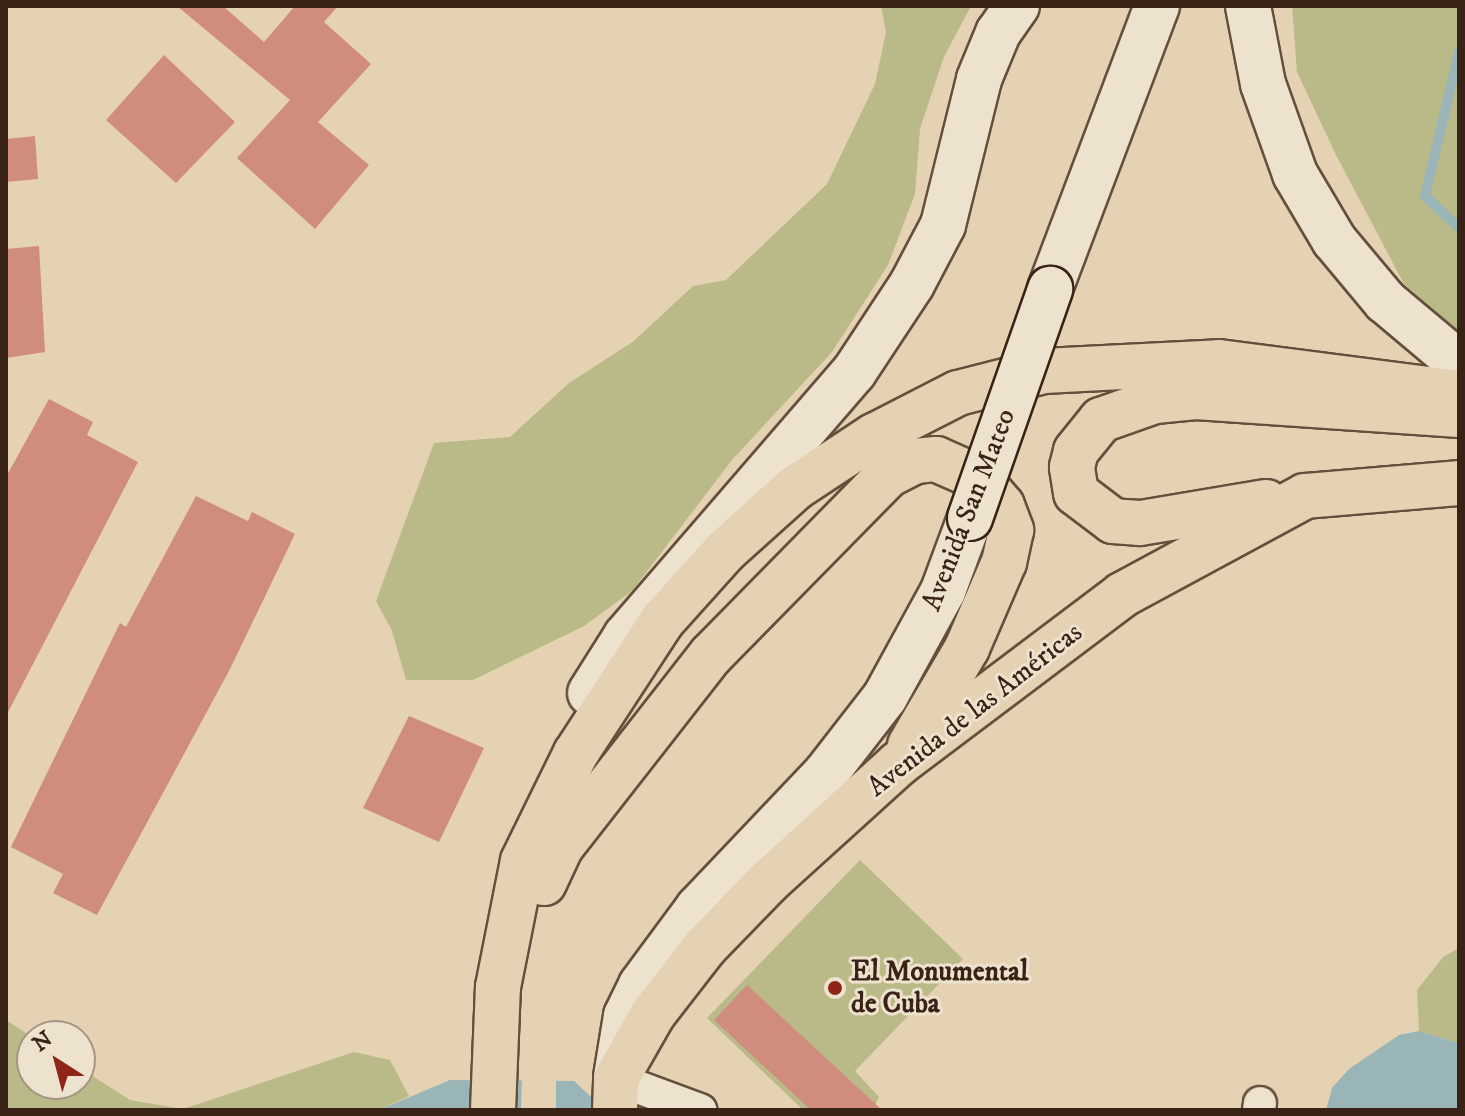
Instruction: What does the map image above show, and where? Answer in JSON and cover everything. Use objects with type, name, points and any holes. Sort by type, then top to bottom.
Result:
[{"type":"main road","points":[[493,1110],[498,987],[523,861],[555,757],[626,636],[798,442],[912,284],[943,225],[979,79],[998,33],[1017,6]]},
{"type":"main road","name":"Avenida San Mateo","points":[[615,1095],[626,1016],[641,985],[698,908],[826,773],[885,697],[943,591],[1050,289],[1157,6]]},
{"type":"main road","points":[[1248,6],[1263,84],[1295,174],[1334,240],[1385,301],[1459,363]]},
{"type":"main road","points":[[523,861],[576,753],[610,699],[662,621],[725,551],[808,480],[874,436],[958,393],[1044,371],[1219,362],[1459,393]]},
{"type":"main road","points":[[1305,496],[1140,523],[1113,521],[1076,493],[1072,467],[1076,451],[1101,420],[1155,401],[1196,397],[1459,415]]},
{"type":"main road","points":[[498,987],[560,848],[633,748],[711,655],[888,475],[916,461],[936,459],[977,477],[1002,506],[1011,530],[1004,562],[967,648],[898,764]]},
{"type":"main road","name":"Avenida de las Américas","points":[[615,1095],[653,1014],[705,947],[768,882],[898,764],[1122,595],[1305,496],[1459,483]]},
{"type":"street","points":[[615,1095],[700,1110]]},
{"type":"green space","points":[[881,6],[971,6],[944,57],[920,129],[915,194],[888,265],[832,352],[732,460],[632,591],[584,626],[473,680],[406,680],[392,631],[376,601],[434,443],[510,437],[569,383],[634,341],[693,286],[726,280],[827,184],[875,84],[886,32]]},
{"type":"green space","points":[[1292,6],[1459,6],[1459,332],[1404,284],[1336,155],[1297,72]]},
{"type":"green space","name":"El Monumental de Cuba","points":[[860,860],[963,959],[855,1071],[879,1097],[873,1110],[803,1110],[707,1018]]},
{"type":"green space","points":[[1459,948],[1459,1043],[1419,1031],[1417,990],[1443,957]]},
{"type":"green space","points":[[6,1020],[16,1027],[16,1100],[96,1100],[96,1078],[130,1100],[183,1109],[354,1052],[390,1060],[409,1096],[379,1110],[6,1110]]},
{"type":"water","points":[[1419,1031],[1459,1043],[1459,1110],[1326,1110],[1332,1088],[1349,1069],[1399,1035]]},
{"type":"water","points":[[450,1080],[574,1081],[605,1110],[379,1110]]},
{"type":"pier","points":[[522,1077],[556,1077],[556,1110],[521,1110]]},
{"type":"building","points":[[177,6],[223,6],[264,42],[295,6],[338,6],[324,22],[371,64],[318,122],[369,165],[315,229],[237,158],[290,100]]},
{"type":"building","points":[[164,55],[235,122],[176,183],[106,120]]},
{"type":"building","points":[[35,136],[38,179],[6,182],[6,139]]},
{"type":"building","points":[[39,246],[45,352],[6,358],[6,249]]},
{"type":"building","points":[[49,399],[93,422],[87,435],[138,462],[6,716],[6,477]]},
{"type":"building","points":[[196,496],[248,521],[252,512],[295,534],[230,669],[97,915],[53,893],[63,874],[11,847],[120,623],[126,627]]},
{"type":"building","points":[[409,716],[484,748],[439,842],[363,808]]},
{"type":"building","points":[[747,985],[882,1110],[811,1110],[714,1020]]},
{"type":"waterway","points":[[1459,52],[1425,196],[1459,228]]},
{"type":"place","name":"El Monumental de Cuba","points":[[835,988]]}]
